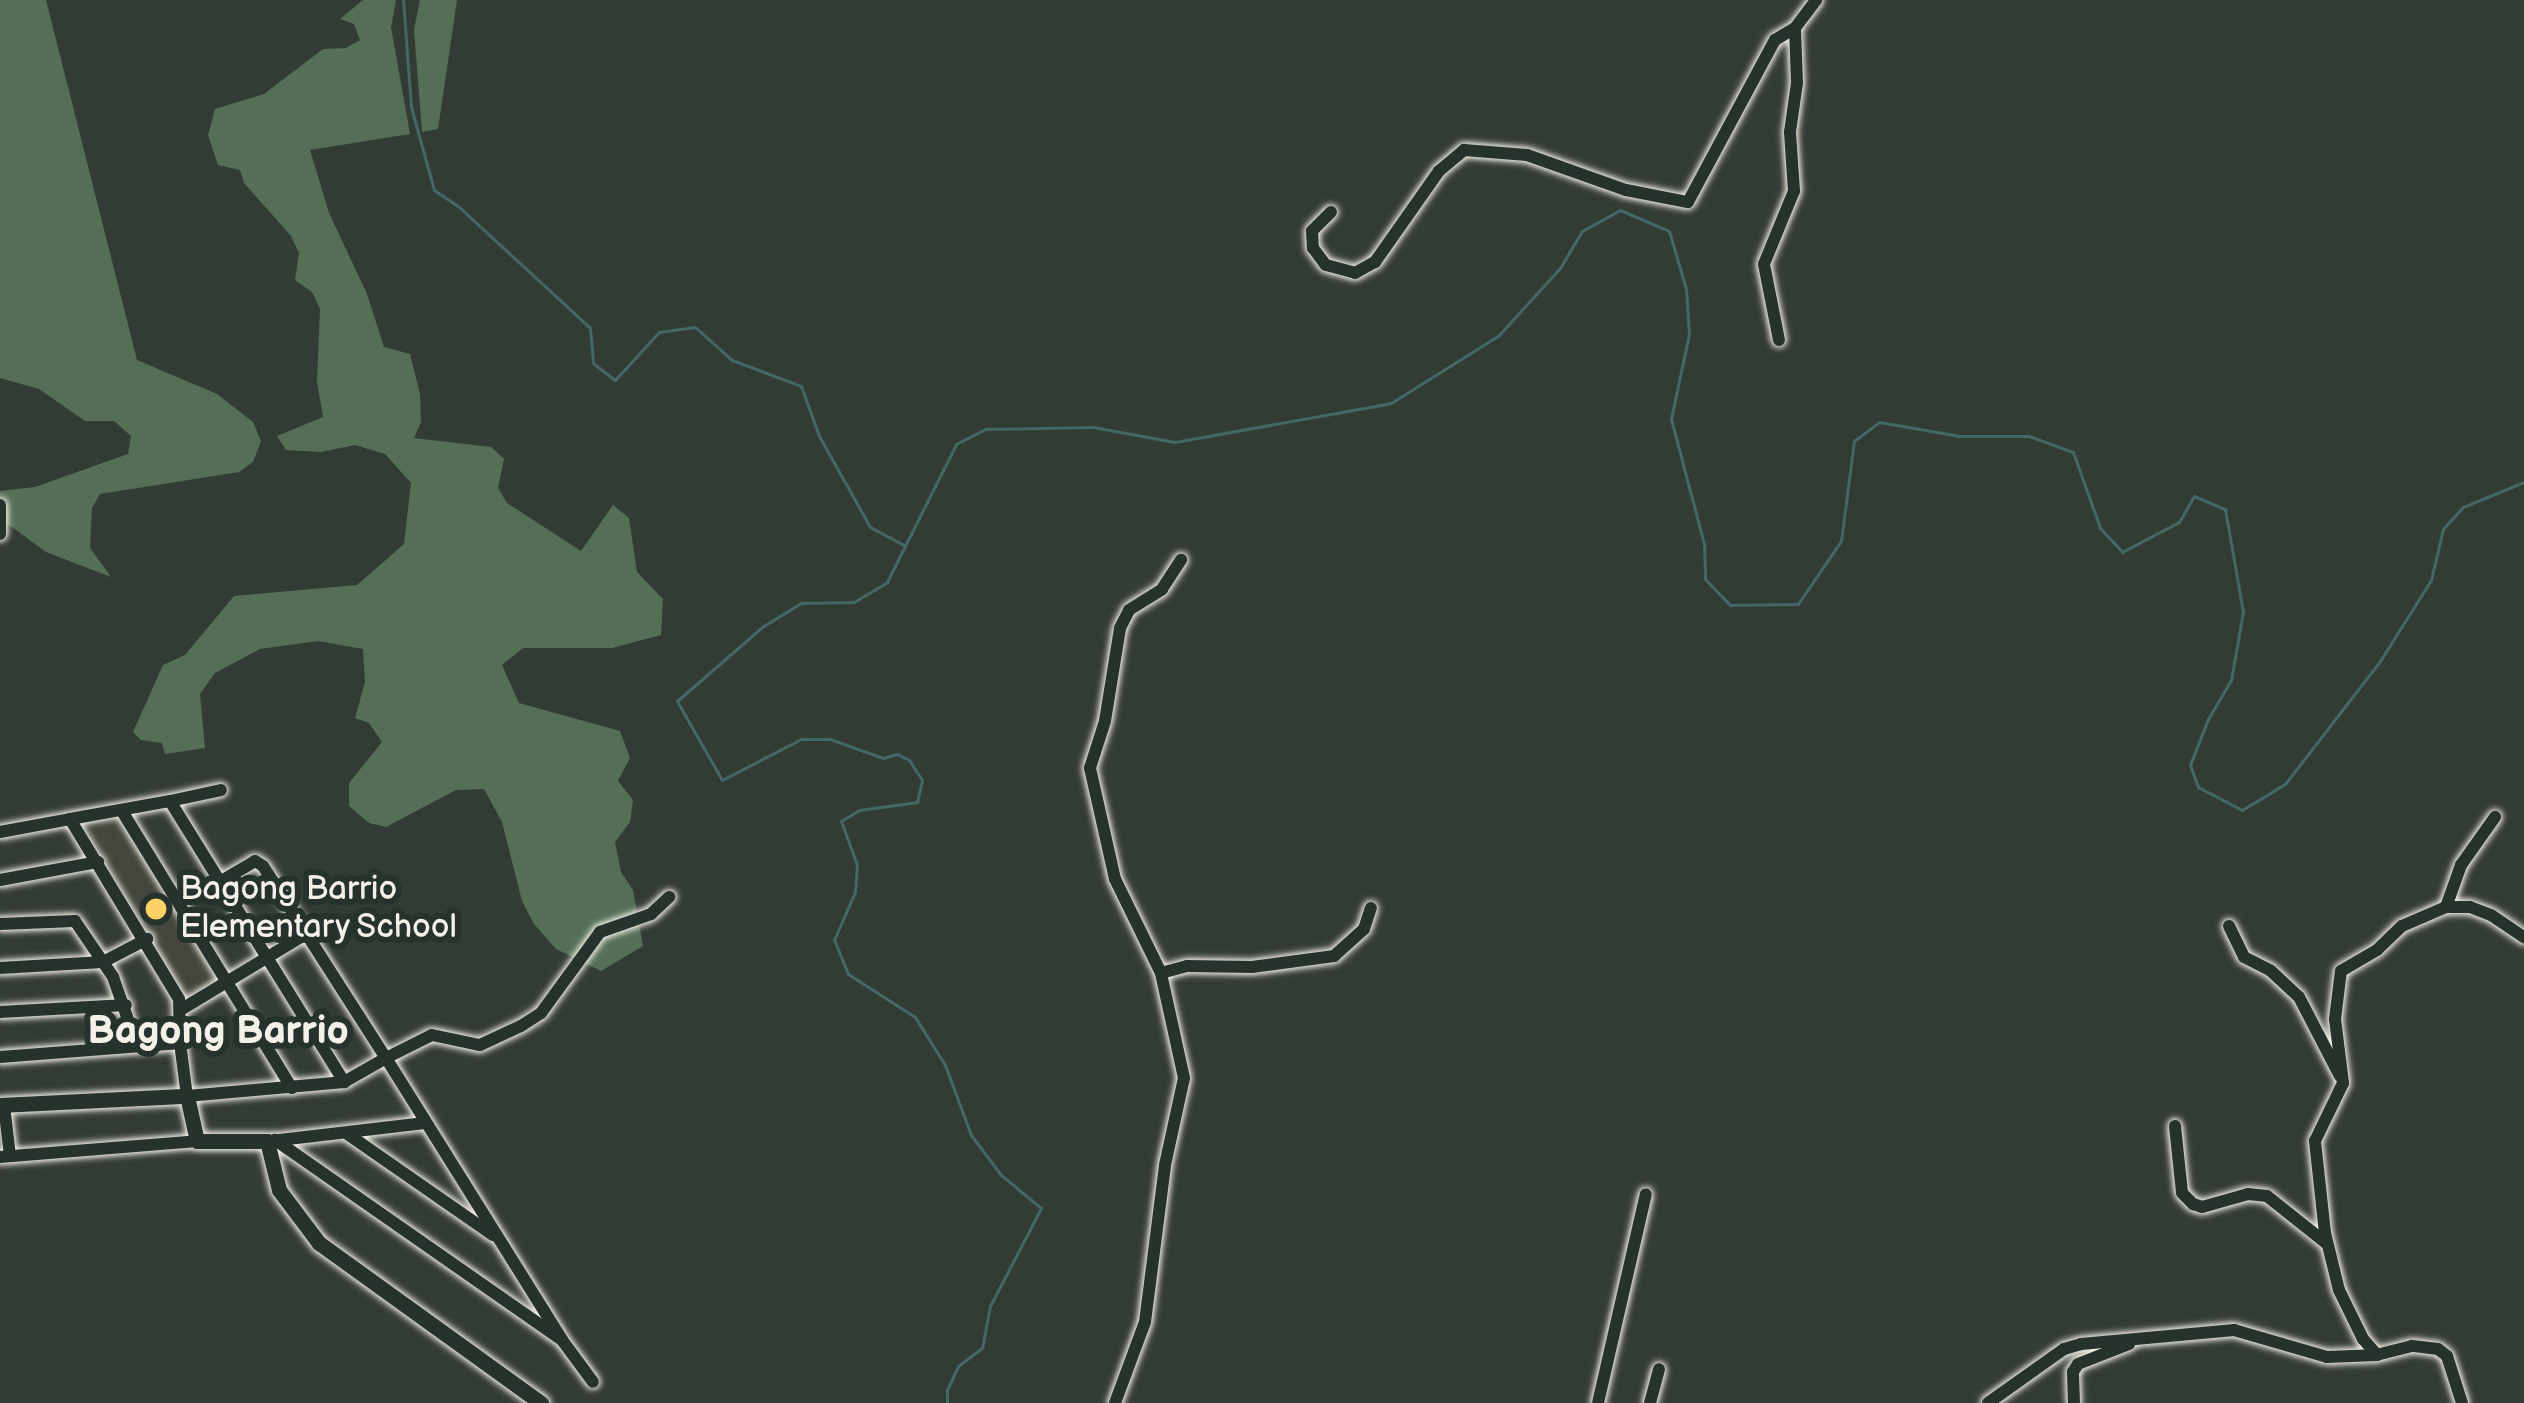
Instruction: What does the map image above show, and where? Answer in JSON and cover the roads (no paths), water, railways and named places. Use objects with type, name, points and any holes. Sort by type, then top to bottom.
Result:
[{"type":"street","points":[[1331,212],[1312,231],[1313,248],[1327,265],[1355,273],[1375,262],[1439,171],[1465,150],[1527,155],[1626,190],[1688,202],[1775,40],[1795,28],[1816,0]]},
{"type":"street","points":[[1779,340],[1765,264],[1794,191],[1790,132],[1797,83],[1795,28]]},
{"type":"street","points":[[0,505],[0,534]]},
{"type":"street","points":[[1115,1403],[1145,1322],[1165,1165],[1183,1095],[1161,973],[1115,879],[1090,768],[1105,721],[1120,628],[1129,610],[1162,589],[1181,560]]},
{"type":"street","points":[[0,832],[220,790]]},
{"type":"street","points":[[170,801],[344,1082]]},
{"type":"street","points":[[122,811],[292,1088]]},
{"type":"street","points":[[2446,907],[2464,860],[2494,817]]},
{"type":"street","points":[[70,819],[147,939],[182,1009],[180,1043],[197,1142]]},
{"type":"street","points":[[218,883],[255,861],[593,1382]]},
{"type":"street","points":[[0,880],[98,862]]},
{"type":"street","points":[[425,1124],[271,1141],[5,1157],[2,1105],[344,1082],[432,1035],[480,1045],[521,1026],[565,985],[601,932],[617,922],[651,914],[669,897]]},
{"type":"street","points":[[2377,1355],[2343,1302],[2327,1244],[2315,1141],[2343,1083],[2335,1018],[2341,971],[2378,950],[2402,926],[2446,907],[2470,907],[2491,915],[2524,937]]},
{"type":"street","points":[[1161,973],[1187,966],[1252,967],[1334,956],[1364,928],[1371,908]]},
{"type":"street","points":[[0,924],[73,920],[126,1005],[137,1045]]},
{"type":"street","points":[[2229,926],[2244,957],[2271,970],[2299,998],[2343,1083]]},
{"type":"street","points":[[182,1009],[306,934]]},
{"type":"street","points":[[0,968],[103,962],[147,939]]},
{"type":"street","points":[[0,1012],[126,1005]]},
{"type":"street","points":[[0,1057],[180,1043]]},
{"type":"street","points":[[2175,1126],[2182,1193],[2194,1204],[2202,1207],[2248,1194],[2267,1196],[2327,1244]]},
{"type":"street","points":[[346,1132],[501,1241]]},
{"type":"street","points":[[271,1141],[562,1340]]},
{"type":"street","points":[[271,1141],[279,1190],[319,1243],[541,1403]]},
{"type":"street","points":[[1598,1403],[1646,1195]]},
{"type":"street","points":[[1988,1403],[2064,1348],[2234,1330],[2327,1357],[2377,1355],[2412,1346],[2438,1349],[2447,1356],[2462,1403]]},
{"type":"street","points":[[2074,1403],[2073,1372],[2078,1364],[2138,1340]]},
{"type":"street","points":[[1650,1403],[1659,1369]]},
{"type":"waterway","points":[[403,0],[411,107],[434,190],[459,207],[590,328],[593,363],[615,380],[659,332],[695,327],[732,360],[801,386],[819,436],[870,527],[904,545]]},
{"type":"waterway","points":[[947,1403],[947,1390],[958,1366],[982,1348],[990,1306],[1041,1208],[1001,1175],[971,1135],[945,1065],[915,1017],[848,974],[834,940],[855,892],[857,865],[841,821],[859,810],[917,802],[922,780],[909,760],[897,754],[883,758],[830,739],[801,739],[722,780],[677,701],[762,627],[801,603],[854,602],[887,582],[956,444],[985,429],[1093,427],[1175,442],[1391,403],[1498,336],[1560,268],[1582,231],[1620,210],[1669,231],[1686,289],[1689,334],[1671,419],[1704,544],[1705,579],[1730,605],[1798,604],[1841,541],[1854,441],[1879,422],[1960,436],[2029,436],[2073,452],[2100,528],[2122,552],[2179,522],[2194,496],[2225,509],[2243,612],[2231,680],[2208,719],[2190,765],[2198,787],[2242,810],[2285,784],[2380,661],[2431,580],[2443,529],[2463,507],[2524,482]]},
{"type":"place","name":"Bagong Barrio Elementary School","points":[[156,909]]},
{"type":"district","name":"Bagong Barrio","points":[[218,1032]]}]
